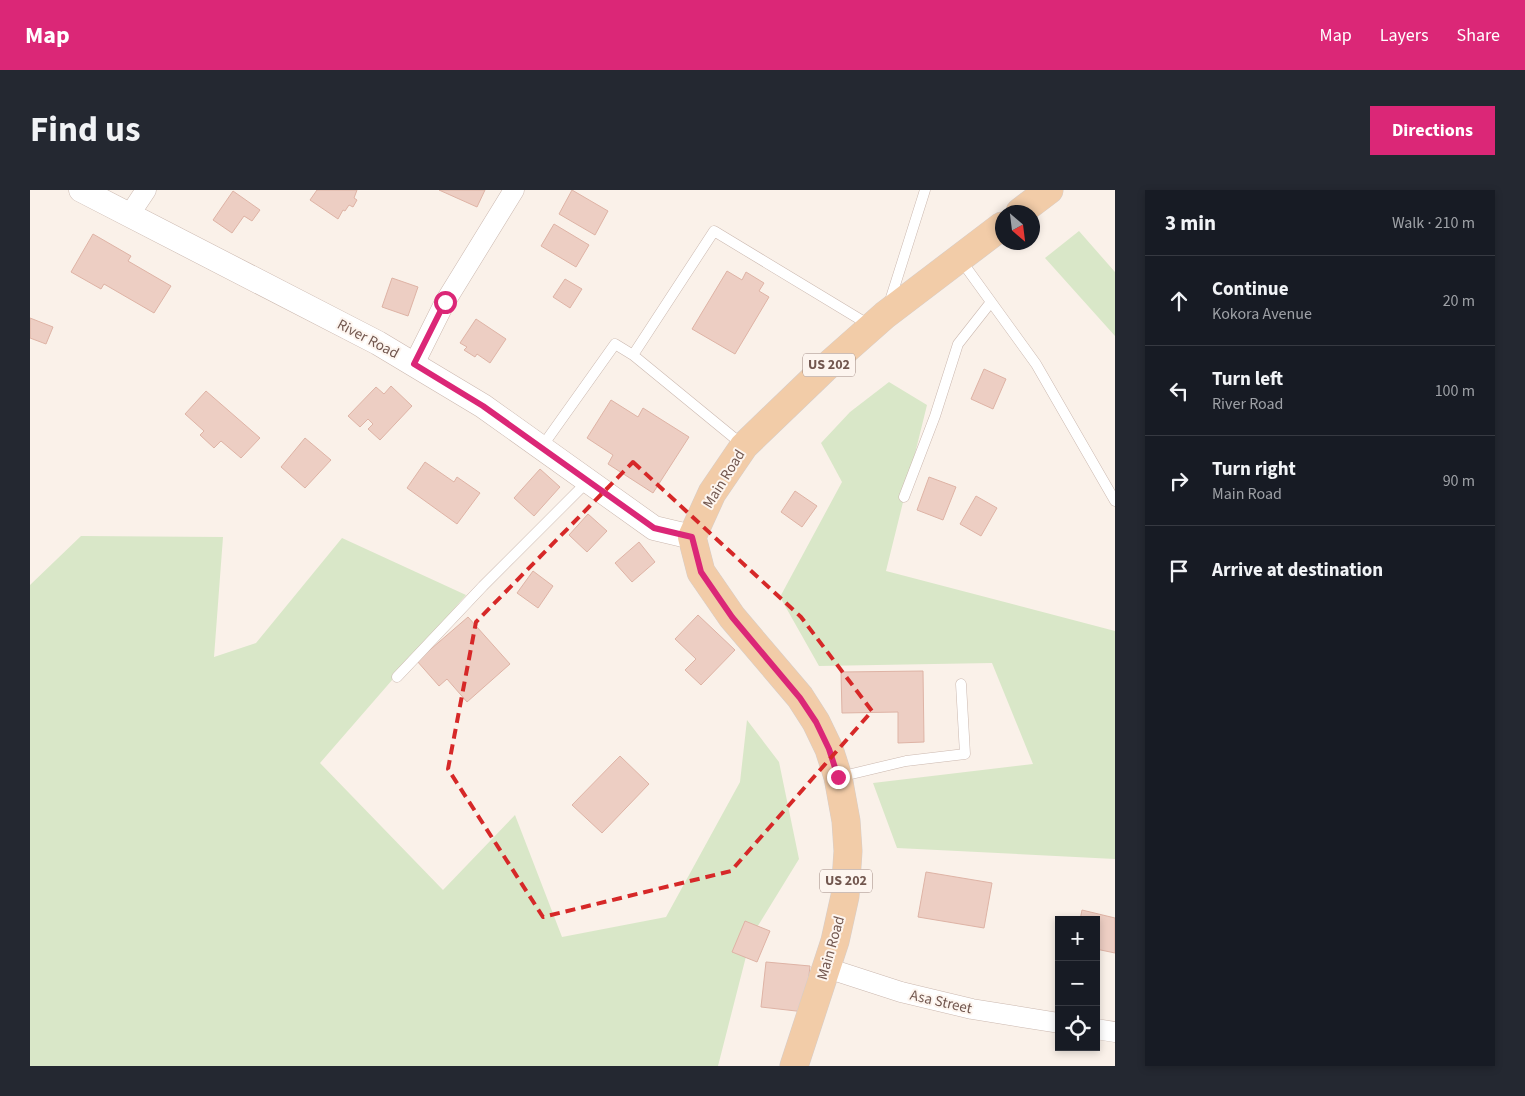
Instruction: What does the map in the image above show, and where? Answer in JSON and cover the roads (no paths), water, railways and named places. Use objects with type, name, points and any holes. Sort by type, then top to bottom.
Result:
[{"type":"main road","points":[[1029,205],[1049,190]]},
{"type":"main road","name":"Main Road","points":[[794,1066],[827,968],[845,896],[848,851],[846,822],[838,777],[829,749],[816,722],[800,698],[732,617],[701,572],[692,537],[712,493],[744,446],[824,369],[878,321],[995,231]]},
{"type":"street","name":"River Road","points":[[81,190],[378,343],[483,406],[654,528],[692,537]]},
{"type":"street","points":[[130,214],[146,190]]},
{"type":"street","points":[[414,364],[445,302],[514,190]]},
{"type":"street","name":"Asa Street","points":[[827,968],[918,997],[972,1009],[1055,1022]]},
{"type":"street","points":[[1100,1030],[1115,1032]]},
{"type":"lane","points":[[632,355],[714,231],[878,321],[925,190]]},
{"type":"lane","points":[[960,258],[1036,364],[1115,501]]},
{"type":"lane","points":[[904,497],[935,416],[958,344],[992,302]]},
{"type":"lane","points":[[541,448],[615,344],[632,355],[744,446]]},
{"type":"lane","points":[[397,677],[483,586],[588,482]]},
{"type":"lane","points":[[838,777],[906,761],[965,754],[961,684]]}]
